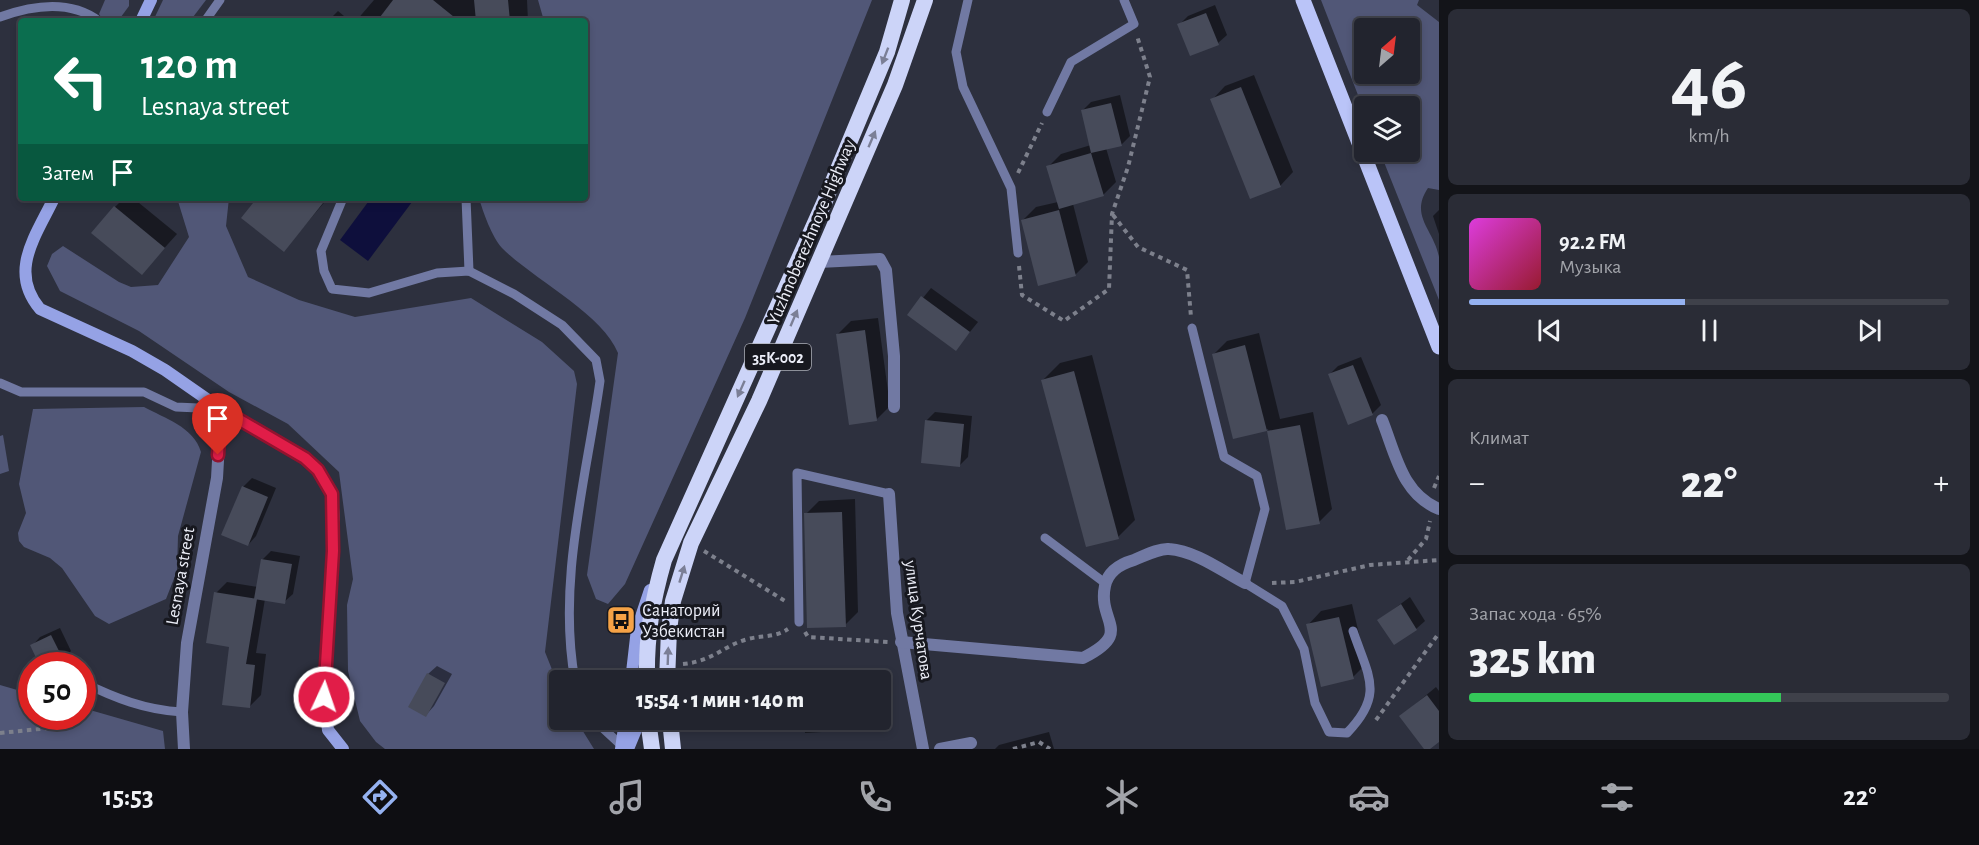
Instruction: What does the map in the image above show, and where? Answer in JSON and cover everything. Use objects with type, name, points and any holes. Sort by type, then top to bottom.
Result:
[{"type":"highway","name":"Yuzhnoberezhnoye Highway","points":[[647,670],[647,634],[664,560],[824,203],[887,52],[902,0]]},
{"type":"highway","name":"Yuzhnoberezhnoye Highway","points":[[667,670],[673,601],[691,543],[759,401],[896,85],[925,0]]},
{"type":"highway","points":[[649,730],[652,749]]},
{"type":"highway","points":[[671,730],[673,749]]},
{"type":"main road","points":[[143,18],[152,0]]},
{"type":"main road","points":[[1303,0],[1439,347]]},
{"type":"main road","points":[[1311,0],[1354,111]]},
{"type":"main road","points":[[1374,162],[1439,327]]},
{"type":"main road","points":[[53,201],[25,264],[24,280],[29,296],[40,309],[132,351],[165,370],[221,409],[305,458],[318,470],[332,494],[333,551],[324,697],[328,730],[343,749]]},
{"type":"main road","points":[[632,670],[637,629],[650,589],[664,560]]},
{"type":"main road","points":[[623,748],[624,730]]},
{"type":"main road","points":[[623,748],[634,730]]},
{"type":"street","points":[[819,262],[880,259],[886,270],[894,356],[894,407]]},
{"type":"street","name":"Lesnaya street","points":[[183,749],[182,712],[195,592],[217,478],[221,409]]},
{"type":"street","points":[[1382,420],[1409,490],[1427,504],[1439,509]]},
{"type":"street","name":"улица Курчатова","points":[[889,494],[893,584],[901,642],[923,749]]},
{"type":"street","points":[[901,642],[1083,658],[1102,648],[1109,638],[1112,628],[1103,598],[1105,583],[1111,572],[1123,563],[1167,549],[1207,562],[1245,584]]},
{"type":"street","points":[[940,749],[971,743]]},
{"type":"lane","points":[[207,18],[220,0]]},
{"type":"lane","points":[[968,0],[956,52],[963,87],[1011,188],[1018,253]]},
{"type":"lane","points":[[1047,112],[1071,62],[1134,24],[1124,0]]},
{"type":"lane","points":[[0,17],[29,7],[59,4],[87,11],[95,18]]},
{"type":"lane","points":[[342,201],[321,251],[324,271],[332,289],[369,293],[437,273],[469,271],[514,294],[562,325],[597,360],[600,381],[570,563],[571,656],[573,670]]},
{"type":"lane","points":[[466,201],[469,271]]},
{"type":"lane","points":[[1192,328],[1224,457],[1257,476],[1265,509],[1245,584],[1282,606],[1304,649],[1315,703],[1329,732],[1347,733],[1362,717],[1372,689],[1353,631]]},
{"type":"lane","points":[[0,383],[21,392],[144,392],[176,407],[221,409]]},
{"type":"lane","points":[[799,622],[797,473],[889,494]]},
{"type":"lane","points":[[1045,538],[1105,583]]},
{"type":"lane","points":[[96,688],[127,702],[156,710],[182,712]]},
{"type":"lane","points":[[604,730],[623,748]]},
{"type":"path","points":[[1018,253],[1022,295],[1064,321],[1109,289],[1112,214],[1128,167],[1150,77],[1134,24]]},
{"type":"path","points":[[1011,188],[1047,112]]},
{"type":"path","points":[[1112,214],[1138,247],[1187,270],[1192,328]]},
{"type":"path","points":[[691,543],[799,610]]},
{"type":"path","points":[[1245,584],[1296,582],[1370,565],[1439,560]]},
{"type":"path","points":[[677,664],[699,663],[747,639],[777,636],[799,622],[808,637],[901,642]]},
{"type":"path","points":[[1386,710],[1439,633]]},
{"type":"path","points":[[0,733],[30,730]]},
{"type":"path","points":[[1013,749],[1039,742],[1050,749]]},
{"type":"shaded area","points":[[105,0],[129,0],[129,6],[120,18],[102,18],[99,14]]},
{"type":"shaded area","points":[[163,0],[206,0],[192,18],[154,18]]},
{"type":"shaded area","points":[[538,0],[872,0],[745,318],[625,584],[608,604],[596,599],[587,575],[618,353],[610,338],[598,324],[502,248],[491,231],[480,201],[588,201],[588,18],[543,18]]},
{"type":"shaded area","points":[[1321,0],[1419,0],[1417,5],[1439,22],[1439,190],[1428,188],[1421,207],[1424,223],[1439,257],[1439,300],[1384,162],[1420,162],[1420,96],[1358,96]]},
{"type":"shaded area","points":[[178,201],[229,201],[226,226],[248,277],[299,300],[355,317],[471,298],[542,342],[574,371],[577,384],[545,652],[552,670],[549,670],[549,730],[582,730],[594,749],[385,749],[376,742],[360,721],[348,671],[347,605],[353,579],[339,472],[288,424],[229,392],[139,331],[60,291],[47,266],[52,254],[63,246],[119,282],[131,287],[158,285],[189,237]]},
{"type":"shaded area","points":[[369,201],[413,201],[368,261],[340,240]]},
{"type":"shaded area","points":[[144,407],[185,430],[192,436],[201,452],[178,536],[177,571],[166,599],[109,624],[95,616],[62,568],[50,558],[24,547],[19,541],[18,533],[26,513],[19,484],[33,409]]},
{"type":"shaded area","points":[[3,435],[9,471],[0,474],[0,436]]},
{"type":"shaded area","points":[[0,685],[18,690],[18,730],[96,730],[96,712],[163,731],[165,749],[0,749]]},
{"type":"building","points":[[393,0],[433,0],[455,18],[379,18]]},
{"type":"building","points":[[474,0],[508,0],[510,18],[476,18]]},
{"type":"building","points":[[1206,13],[1219,45],[1190,56],[1177,24]]},
{"type":"building","points":[[1241,87],[1281,187],[1250,199],[1210,99]]},
{"type":"building","points":[[1111,103],[1122,146],[1091,153],[1081,110]]},
{"type":"building","points":[[1091,153],[1104,196],[1059,209],[1046,166]]},
{"type":"building","points":[[255,201],[325,201],[284,252],[241,218]]},
{"type":"building","points":[[114,206],[165,248],[142,275],[91,233]]},
{"type":"building","points":[[1059,210],[1076,276],[1038,286],[1021,220]]},
{"type":"building","points":[[921,296],[970,332],[956,351],[907,315]]},
{"type":"building","points":[[865,330],[877,421],[849,425],[836,334]]},
{"type":"building","points":[[1245,345],[1267,431],[1233,439],[1212,354]]},
{"type":"building","points":[[1353,365],[1373,415],[1348,425],[1328,374]]},
{"type":"building","points":[[1074,371],[1119,539],[1086,547],[1041,380]]},
{"type":"building","points":[[925,420],[964,424],[960,467],[921,463]]},
{"type":"building","points":[[1300,425],[1320,524],[1286,530],[1267,431]]},
{"type":"building","points":[[242,486],[268,497],[248,546],[221,535]]},
{"type":"building","points":[[842,512],[846,627],[807,628],[804,513]]},
{"type":"building","points":[[261,559],[292,564],[285,604],[254,599]]},
{"type":"building","points":[[214,592],[257,599],[246,664],[255,665],[250,708],[222,705],[229,647],[206,643]]},
{"type":"building","points":[[1401,604],[1417,630],[1394,645],[1377,620]]},
{"type":"building","points":[[1339,617],[1354,679],[1321,687],[1306,624]]},
{"type":"building","points":[[51,635],[60,652],[33,652],[30,645]]},
{"type":"building","points":[[427,673],[445,683],[426,717],[408,707]]},
{"type":"building","points":[[1427,695],[1439,711],[1439,742],[1430,749],[1424,749],[1399,716]]},
{"type":"place","name":"Санаторий Узбекистан","points":[[621,620]]},
{"type":"route","points":[[218,455],[221,409],[305,458],[318,470],[332,494],[333,551],[324,697]]}]
